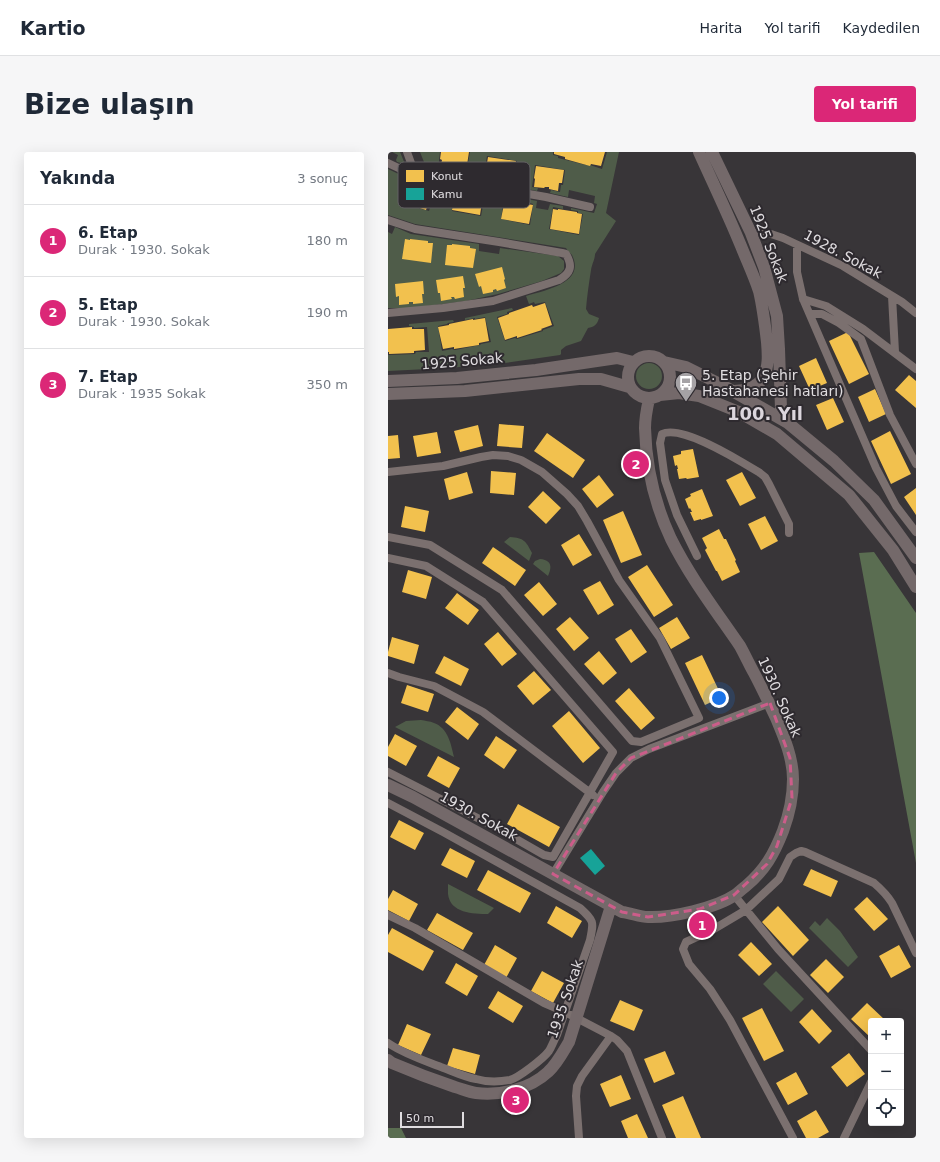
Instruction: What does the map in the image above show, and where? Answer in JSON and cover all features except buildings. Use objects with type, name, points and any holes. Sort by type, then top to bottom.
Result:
[{"type":"main road","name":"1925 Sokak","points":[[699,152],[750,268],[758,291],[765,326],[768,355],[767,366],[763,378],[755,386],[745,390],[734,391]]},
{"type":"main road","name":"1925 Sokak","points":[[712,152],[751,233],[764,267],[777,316],[780,349],[781,409],[788,423]]},
{"type":"main road","points":[[654,397],[665,391],[670,380],[670,373],[664,362],[658,358],[652,356],[638,358],[633,362],[627,374],[629,386],[637,396],[643,398],[654,397],[679,394],[699,396],[739,412],[777,434],[849,495],[892,550],[916,587]]},
{"type":"main road","name":"1925 Sokak","points":[[388,381],[457,378],[536,370],[617,358],[633,362]]},
{"type":"main road","name":"1925 Sokak","points":[[664,362],[686,367],[734,391],[788,423],[834,461],[874,500],[916,558]]},
{"type":"main road","name":"1925 Sokak","points":[[388,394],[465,391],[579,379],[601,379],[629,386]]},
{"type":"main road","name":"1930. Sokak","points":[[388,785],[420,800],[622,912],[648,917],[675,915],[700,909],[734,895],[752,881],[767,864],[777,846],[786,823],[792,798],[793,778],[790,758],[770,703],[741,648],[691,574],[671,539],[663,520],[653,487],[645,428],[646,411],[654,397]]},
{"type":"main road","name":"1935 Sokak","points":[[388,1060],[427,1078],[475,1093],[494,1094],[531,1084],[548,1072],[569,1042],[611,906]]},
{"type":"street","points":[[408,152],[411,162]]},
{"type":"street","points":[[388,163],[398,168]]},
{"type":"street","points":[[530,195],[590,207]]},
{"type":"street","points":[[388,220],[414,229],[562,253],[566,254],[570,264],[568,274],[559,280],[493,301],[443,308],[388,313]]},
{"type":"street","name":"1928. Sokak","points":[[751,233],[771,234],[783,238],[843,266],[902,302],[916,313]]},
{"type":"street","points":[[797,245],[797,272],[803,299],[876,468],[896,506],[916,532]]},
{"type":"street","points":[[892,296],[894,352]]},
{"type":"street","points":[[803,299],[826,306],[867,331],[916,369]]},
{"type":"street","points":[[810,314],[822,314],[839,323],[861,339],[890,415],[916,464]]},
{"type":"street","points":[[697,556],[677,515],[665,480],[660,443],[662,434],[665,433],[687,436],[712,446],[765,477],[789,524],[790,533]]},
{"type":"street","points":[[388,472],[443,466],[493,455],[508,456],[521,460],[542,472],[568,494],[578,506],[619,580],[660,638],[703,728]]},
{"type":"street","points":[[663,520],[677,515]]},
{"type":"street","points":[[388,537],[430,545],[502,590],[632,740],[641,742],[698,718]]},
{"type":"street","points":[[388,558],[426,566],[483,602],[612,752],[553,856],[544,854],[388,772]]},
{"type":"street","points":[[388,673],[434,686],[483,712],[599,799]]},
{"type":"street","points":[[553,874],[616,773],[632,758],[649,749],[770,703]]},
{"type":"street","points":[[388,803],[580,908],[592,919],[593,925],[590,940],[557,1035],[548,1052],[544,1056],[511,1080],[493,1081],[476,1079],[420,1059],[397,1049],[388,1043]]},
{"type":"street","points":[[793,1138],[730,1020],[710,989],[689,964],[683,949],[686,942],[714,929],[746,910],[779,879],[790,856],[801,851],[874,883],[881,889],[892,903],[916,953]]},
{"type":"street","points":[[734,895],[778,949],[868,1047]]},
{"type":"street","points":[[388,915],[415,928],[544,1003],[565,1012],[618,1040],[627,1051],[662,1138]]},
{"type":"street","points":[[579,1138],[576,1096],[577,1086],[582,1076],[611,1036]]},
{"type":"street","points":[[493,1081],[494,1094]]},
{"type":"street","points":[[844,1138],[868,1088]]},
{"type":"highlighted area","points":[[770,703],[790,758],[792,798],[777,846],[767,864],[734,895],[700,909],[648,917],[622,912],[553,874],[616,773],[631,758]]},
{"type":"green space","points":[[392,152],[400,152],[404,162],[397,162],[396,160],[398,155]]},
{"type":"green space","points":[[420,152],[440,152],[439,162],[424,162]]},
{"type":"green space","points":[[470,152],[553,152],[553,155],[558,156],[558,158],[587,164],[602,169],[607,152],[619,152],[606,213],[616,221],[595,254],[587,294],[586,309],[589,314],[599,318],[595,325],[588,328],[581,341],[566,346],[561,350],[560,355],[505,363],[388,371],[388,355],[429,352],[427,327],[414,328],[409,326],[409,324],[453,320],[454,322],[438,326],[442,351],[452,349],[455,350],[491,342],[485,317],[465,320],[465,318],[512,308],[513,310],[507,312],[507,314],[497,317],[505,341],[515,338],[517,339],[554,326],[545,302],[535,304],[534,302],[529,304],[526,296],[553,288],[569,279],[575,265],[572,255],[566,248],[415,224],[388,215],[388,169],[398,174],[398,208],[419,208],[429,211],[430,208],[453,208],[452,211],[481,216],[483,208],[503,208],[501,219],[530,225],[533,204],[530,203],[530,200],[537,201],[536,208],[548,210],[550,204],[563,206],[563,209],[553,207],[549,229],[579,235],[583,214],[578,213],[578,211],[571,210],[571,208],[594,213],[597,204],[594,203],[595,196],[569,190],[568,197],[550,193],[551,190],[560,192],[561,185],[563,185],[565,170],[535,165],[532,187],[538,188],[537,191],[530,190],[530,162],[517,162],[487,156],[486,162],[468,162]]},
{"type":"green space","points":[[395,227],[411,234],[479,244],[479,251],[499,254],[500,248],[558,256],[564,261],[564,269],[561,273],[542,281],[498,294],[466,301],[411,308],[388,308],[388,232],[392,234]]},
{"type":"green space","points":[[649,363],[658,367],[662,376],[658,385],[649,389],[640,385],[636,376],[640,367]]},
{"type":"green space","points":[[510,537],[522,539],[526,543],[532,553],[529,561],[504,542]]},
{"type":"green space","points":[[874,552],[916,613],[916,863],[859,553]]},
{"type":"green space","points":[[540,559],[549,562],[550,564],[548,576],[533,564],[535,561]]},
{"type":"green space","points":[[421,720],[432,722],[439,725],[443,729],[452,747],[454,757],[395,727],[406,721]]},
{"type":"green space","points":[[448,884],[494,908],[488,914],[469,913],[458,909],[450,900],[448,894]]},
{"type":"green space","points":[[827,918],[840,931],[858,957],[848,967],[809,928],[815,921],[820,926]]},
{"type":"green space","points":[[776,971],[804,999],[791,1012],[763,984]]},
{"type":"green space","points":[[388,1128],[401,1128],[406,1138],[388,1138]]},
{"type":"place","name":"5. Etap (Şehir Hastahanesi hatları)","points":[[686,402]]},
{"type":"place","name":"5. Etap","points":[[636,464]]},
{"type":"place","name":"6. Etap","points":[[702,925]]},
{"type":"place","name":"7. Etap","points":[[516,1100]]},
{"type":"district","name":"100. Yıl","points":[[765,414]]}]
